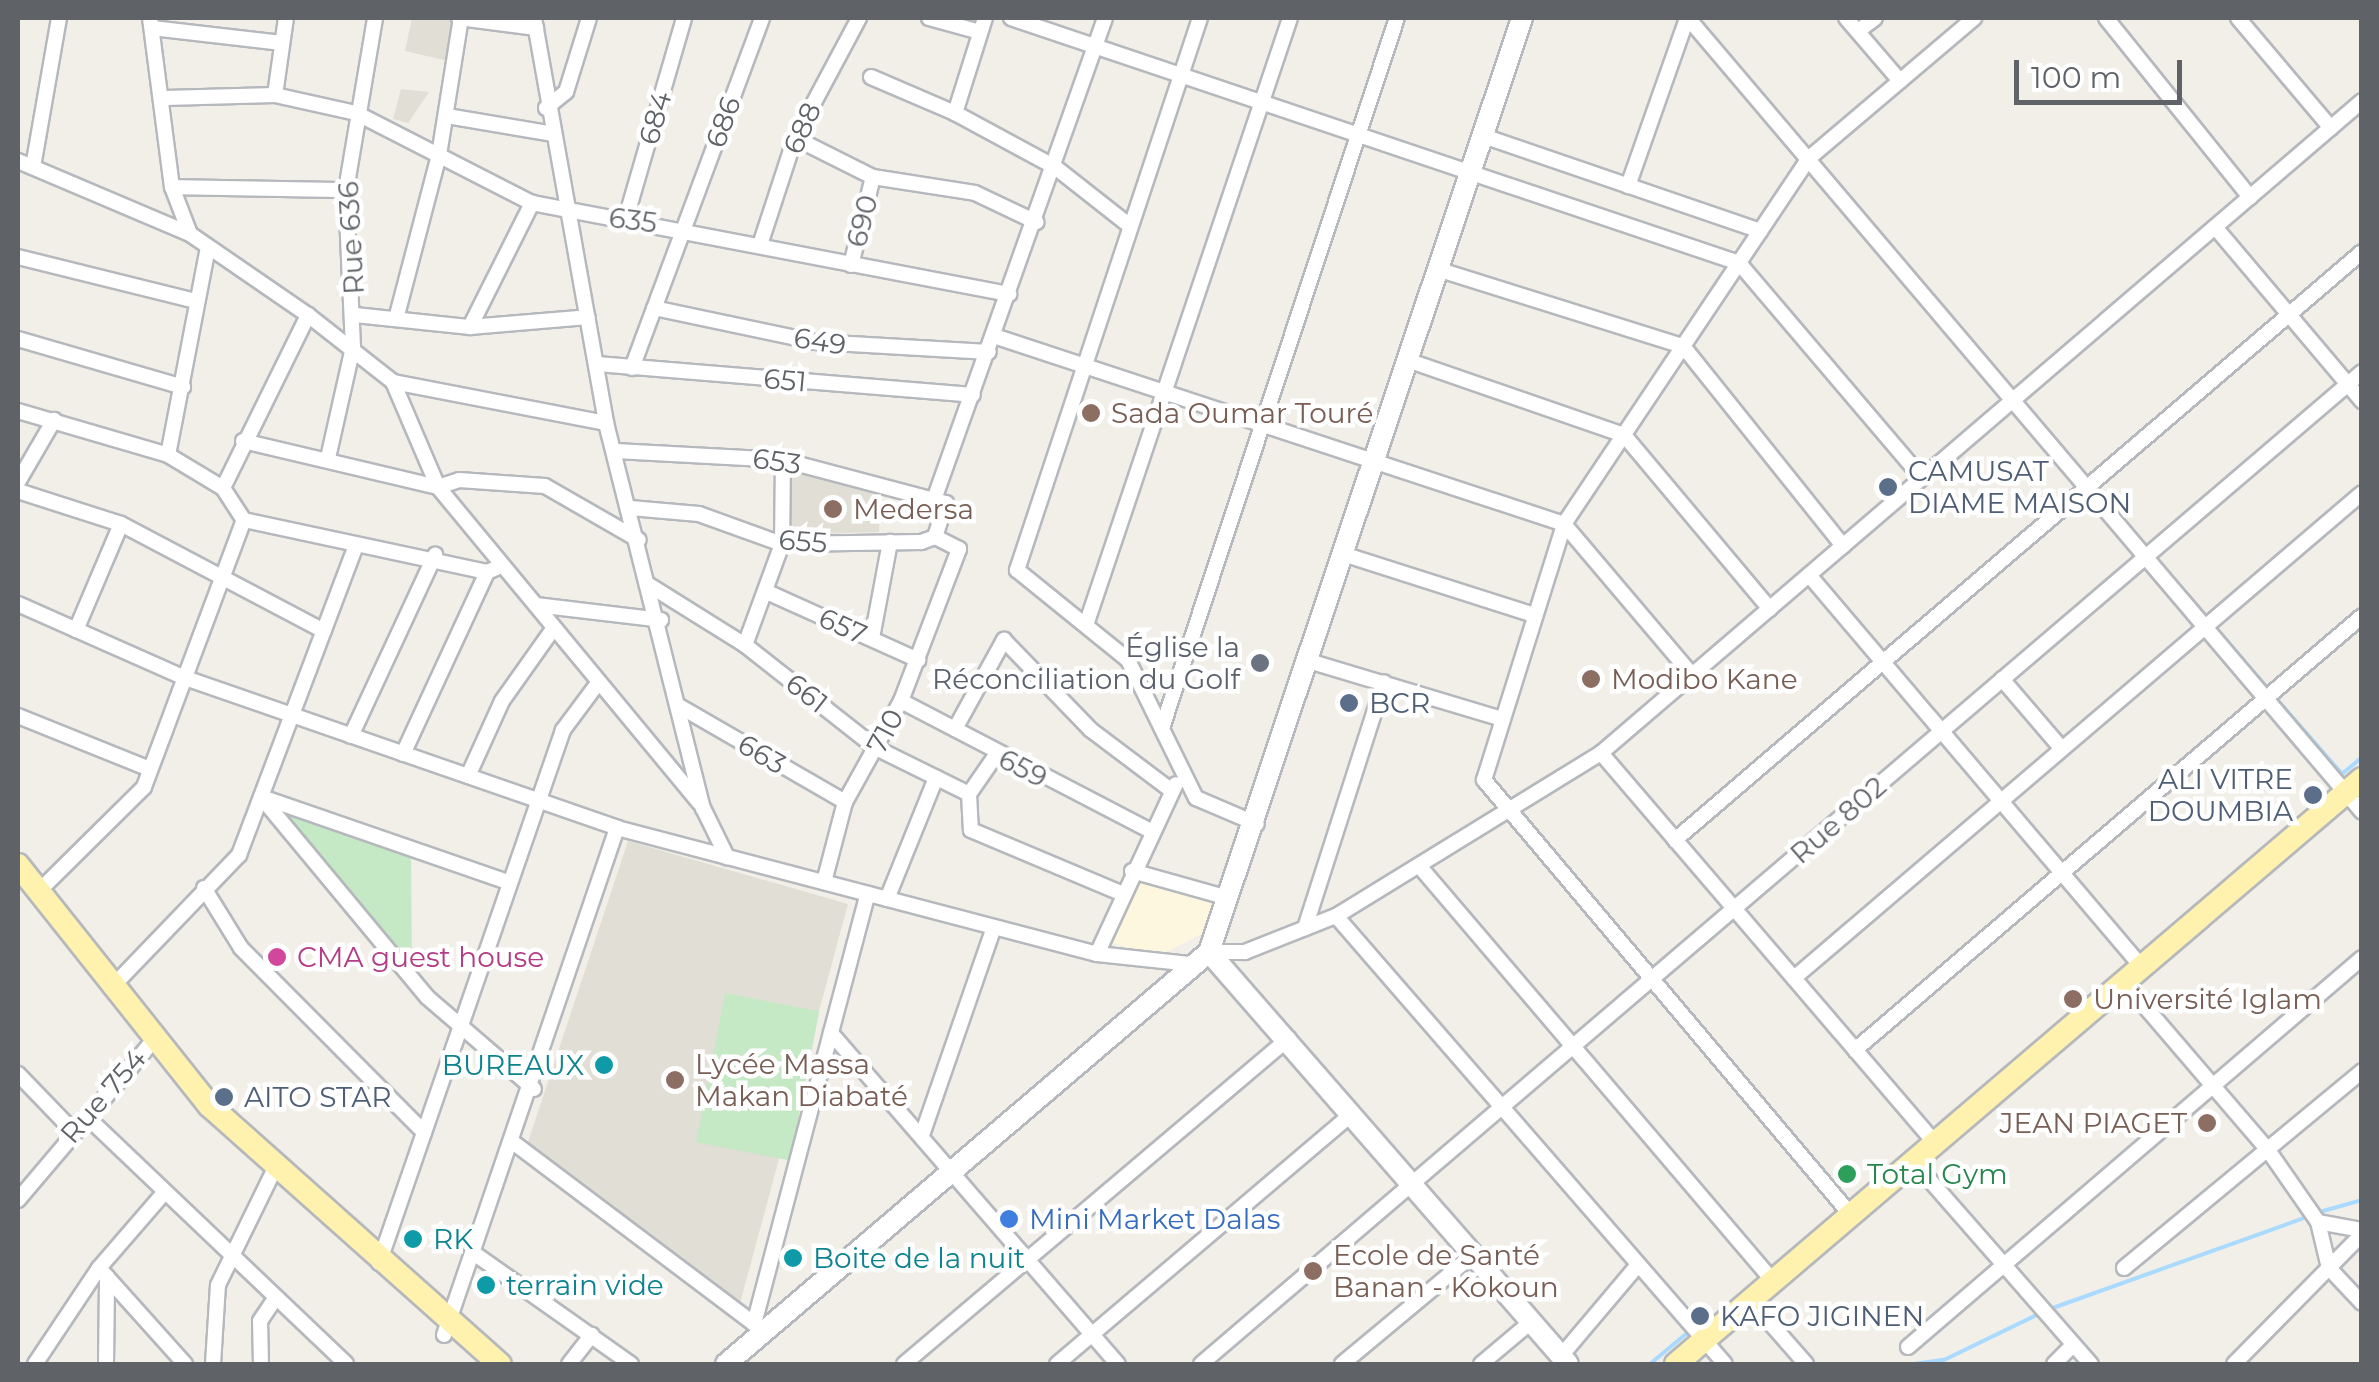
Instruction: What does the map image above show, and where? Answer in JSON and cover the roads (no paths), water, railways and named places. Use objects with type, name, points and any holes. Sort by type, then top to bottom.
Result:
[{"type":"main road","points":[[1676,1364],[2354,786]]},
{"type":"main road","points":[[18,865],[28,890],[148,1044],[270,1176],[447,1330],[500,1364]]},
{"type":"main road","points":[[28,890],[110,988],[148,1044]]},
{"type":"main road","points":[[270,1176],[379,1264],[480,1364]]},
{"type":"street","points":[[33,168],[59,18]]},
{"type":"street","points":[[275,94],[286,18]]},
{"type":"street","name":"Rue 636","points":[[328,458],[353,347],[346,190],[356,113],[376,18]]},
{"type":"street","points":[[396,319],[439,155],[460,18],[535,23],[546,108],[598,364],[606,423],[648,585],[661,620],[703,808],[726,857]]},
{"type":"street","points":[[546,108],[566,92],[589,18]]},
{"type":"street","name":"684","points":[[626,218],[684,18]]},
{"type":"street","name":"686","points":[[632,368],[762,18]]},
{"type":"street","name":"688","points":[[760,245],[794,138],[859,18]]},
{"type":"street","points":[[929,18],[982,25],[955,113]]},
{"type":"street","points":[[1011,18],[1739,263],[1922,478]]},
{"type":"street","points":[[928,540],[946,503],[936,494],[1036,222],[1105,18]]},
{"type":"street","points":[[1200,18],[1017,570],[1128,660],[1196,798],[1258,825]]},
{"type":"street","points":[[1086,625],[1290,18]]},
{"type":"street","points":[[1162,728],[1396,18]]},
{"type":"street","points":[[726,1364],[759,1328],[952,1170],[1200,958],[1230,898],[1258,825],[1522,18]]},
{"type":"street","points":[[1628,186],[1687,18]]},
{"type":"street","points":[[1687,18],[2265,698],[2354,786],[2362,812]]},
{"type":"street","points":[[1846,18],[1900,81]]},
{"type":"street","points":[[1858,31],[1875,18]]},
{"type":"street","points":[[1851,1215],[1507,813],[1484,780],[1564,524],[1808,159],[1974,18]]},
{"type":"street","points":[[2106,18],[2250,198]]},
{"type":"street","points":[[2238,18],[2331,128]]},
{"type":"street","points":[[190,234],[172,186],[165,98],[151,23],[282,43]]},
{"type":"street","points":[[871,77],[955,113],[1055,167],[1130,226]]},
{"type":"street","name":"635","points":[[165,98],[275,94],[356,113],[532,203],[568,213],[686,226],[851,265],[1010,294]]},
{"type":"street","points":[[18,604],[185,678],[616,828],[1097,954],[1200,958],[1245,952],[1336,916],[1421,868],[1601,754],[2362,102]]},
{"type":"street","points":[[447,116],[553,134]]},
{"type":"street","points":[[1483,136],[1760,231]]},
{"type":"street","points":[[794,138],[873,177],[974,192],[1036,222]]},
{"type":"street","points":[[18,161],[190,234],[353,347],[393,382],[438,487],[494,569],[536,604],[703,808]]},
{"type":"street","name":"690","points":[[851,265],[873,177]]},
{"type":"street","points":[[172,186],[346,190]]},
{"type":"street","points":[[470,327],[532,203]]},
{"type":"street","points":[[2215,227],[2362,401]]},
{"type":"street","points":[[168,455],[208,247]]},
{"type":"street","points":[[1675,840],[2362,252]]},
{"type":"street","points":[[18,258],[196,301]]},
{"type":"street","points":[[1440,270],[1683,346],[1843,546]]},
{"type":"street","name":"649","points":[[654,308],[816,342],[989,352]]},
{"type":"street","points":[[223,488],[308,315]]},
{"type":"street","points":[[354,315],[470,327],[588,317]]},
{"type":"street","points":[[994,336],[1564,524],[1692,675]]},
{"type":"street","points":[[18,339],[182,387]]},
{"type":"street","points":[[1410,361],[1624,435],[1770,609]]},
{"type":"street","name":"651","points":[[598,364],[973,396]]},
{"type":"street","name":"Rue 802","points":[[1201,1364],[2362,372]]},
{"type":"street","points":[[393,382],[606,423]]},
{"type":"street","points":[[18,411],[168,455],[223,488],[244,520],[494,569]]},
{"type":"street","points":[[18,482],[54,420]]},
{"type":"street","points":[[243,441],[438,487],[460,480],[545,486],[639,540]]},
{"type":"street","name":"653","points":[[616,451],[782,460],[936,494]]},
{"type":"street","points":[[745,645],[782,544],[782,460]]},
{"type":"street","points":[[18,491],[121,524],[324,631]]},
{"type":"street","points":[[1794,978],[2362,493]]},
{"type":"street","name":"655","points":[[630,508],[699,514],[782,544],[928,540]]},
{"type":"street","points":[[28,890],[136,799],[244,520]]},
{"type":"street","points":[[76,630],[121,524]]},
{"type":"street","name":"710","points":[[824,882],[844,802],[901,700],[960,549],[928,540]]},
{"type":"street","points":[[872,638],[890,542]]},
{"type":"street","points":[[110,988],[240,855],[356,545]]},
{"type":"street","points":[[351,736],[434,555]]},
{"type":"street","points":[[1346,555],[1534,615]]},
{"type":"street","points":[[404,754],[494,569]]},
{"type":"street","points":[[1809,575],[2062,873],[2212,1086],[2268,1150],[2318,1222],[2329,1268],[2362,1303]]},
{"type":"street","name":"661","points":[[648,585],[745,645],[876,748],[970,794]]},
{"type":"street","name":"657","points":[[767,592],[918,660]]},
{"type":"street","points":[[536,604],[661,620]]},
{"type":"street","points":[[1855,1050],[2362,616]]},
{"type":"street","points":[[468,776],[502,701],[553,629]]},
{"type":"street","points":[[955,729],[1004,640],[1091,730],[1168,788]]},
{"type":"street","points":[[1312,662],[1502,718]]},
{"type":"street","points":[[2002,679],[2062,749]]},
{"type":"street","points":[[1305,928],[1384,682]]},
{"type":"street","points":[[379,1264],[563,730],[598,683]]},
{"type":"street","name":"659","points":[[901,700],[996,755],[1147,830]]},
{"type":"street","name":"663","points":[[679,706],[844,802]]},
{"type":"street","points":[[18,716],[150,769]]},
{"type":"street","points":[[1601,754],[1935,1143]]},
{"type":"street","points":[[996,755],[970,794],[971,830],[1123,894]]},
{"type":"street","points":[[887,899],[936,778]]},
{"type":"street","points":[[1097,954],[1168,788],[1186,778]]},
{"type":"street","points":[[261,797],[510,883]]},
{"type":"street","points":[[261,797],[356,919],[460,1026],[534,1089]]},
{"type":"street","points":[[447,1330],[534,1089],[616,828]]},
{"type":"street","points":[[1421,868],[1576,1044],[1773,1282]]},
{"type":"street","points":[[1132,871],[1230,898]]},
{"type":"street","points":[[204,888],[241,948],[424,1132]]},
{"type":"street","points":[[759,1328],[868,894]]},
{"type":"street","points":[[1336,916],[1725,1364]]},
{"type":"street","points":[[922,1136],[994,927]]},
{"type":"street","points":[[1200,958],[1289,1038],[1564,1360],[1638,1265]]},
{"type":"street","points":[[1908,1347],[2362,958]]},
{"type":"street","points":[[831,1032],[1118,1364]]},
{"type":"street","points":[[904,1364],[1289,1038]]},
{"type":"street","name":"Rue 754","points":[[18,1200],[72,1130],[148,1044]]},
{"type":"street","points":[[2124,1268],[2362,1071]]},
{"type":"street","points":[[18,1074],[72,1130]]},
{"type":"street","points":[[1058,1364],[1352,1114]]},
{"type":"street","points":[[86,1116],[272,1303],[346,1364]]},
{"type":"street","points":[[514,1143],[759,1328]]},
{"type":"street","points":[[1913,1162],[2091,1364]]},
{"type":"street","points":[[213,1364],[210,1312],[270,1176]]},
{"type":"street","points":[[35,1364],[163,1194]]},
{"type":"street","points":[[2234,1364],[2362,1232],[2318,1222]]},
{"type":"street","points":[[475,1254],[632,1364]]},
{"type":"street","points":[[1342,1364],[1474,1254]]},
{"type":"street","points":[[103,1272],[106,1364]]},
{"type":"street","points":[[103,1272],[186,1364]]},
{"type":"street","points":[[1750,1300],[1806,1364]]},
{"type":"street","points":[[262,1364],[260,1322],[272,1303]]},
{"type":"street","points":[[1481,1364],[1532,1322]]},
{"type":"street","points":[[569,1364],[592,1335]]},
{"type":"street","points":[[2054,1364],[2072,1346]]},
{"type":"waterway","points":[[2181,587],[2268,689]]},
{"type":"waterway","points":[[2274,696],[2342,774],[2362,757]]},
{"type":"waterway","points":[[2323,1211],[2362,1200]]},
{"type":"waterway","points":[[2050,1309],[2304,1218]]},
{"type":"waterway","points":[[1650,1364],[1711,1313]]},
{"type":"waterway","points":[[1914,1364],[1944,1360],[2041,1313]]},
{"type":"place","name":"Sada Oumar Touré","points":[[1091,413]]},
{"type":"place","name":"CAMUSAT DIAME MAISON","points":[[1888,487]]},
{"type":"place","name":"Medersa","points":[[833,509]]},
{"type":"place","name":"Église la Réconciliation du Golf","points":[[1260,663]]},
{"type":"place","name":"Modibo Kane","points":[[1591,679]]},
{"type":"place","name":"BCR","points":[[1349,703]]},
{"type":"place","name":"ALI VITRE DOUMBIA","points":[[2313,795]]},
{"type":"place","name":"CMA guest house","points":[[277,957]]},
{"type":"place","name":"Université Iglam","points":[[2073,999]]},
{"type":"place","name":"BUREAUX","points":[[604,1065]]},
{"type":"place","name":"Lycée Massa Makan Diabaté","points":[[675,1080]]},
{"type":"place","name":"AITO STAR","points":[[224,1097]]},
{"type":"place","name":"JEAN PIAGET","points":[[2207,1123]]},
{"type":"place","name":"Total Gym","points":[[1847,1174]]},
{"type":"place","name":"Mini Market Dalas","points":[[1009,1219]]},
{"type":"place","name":"RK","points":[[413,1239]]},
{"type":"place","name":"Boite de la nuit","points":[[793,1258]]},
{"type":"place","name":"Ecole de Santé Banan - Kokoun","points":[[1313,1271]]},
{"type":"place","name":"terrain vide","points":[[486,1285]]},
{"type":"place","name":"KAFO JIGINEN","points":[[1700,1316]]}]
